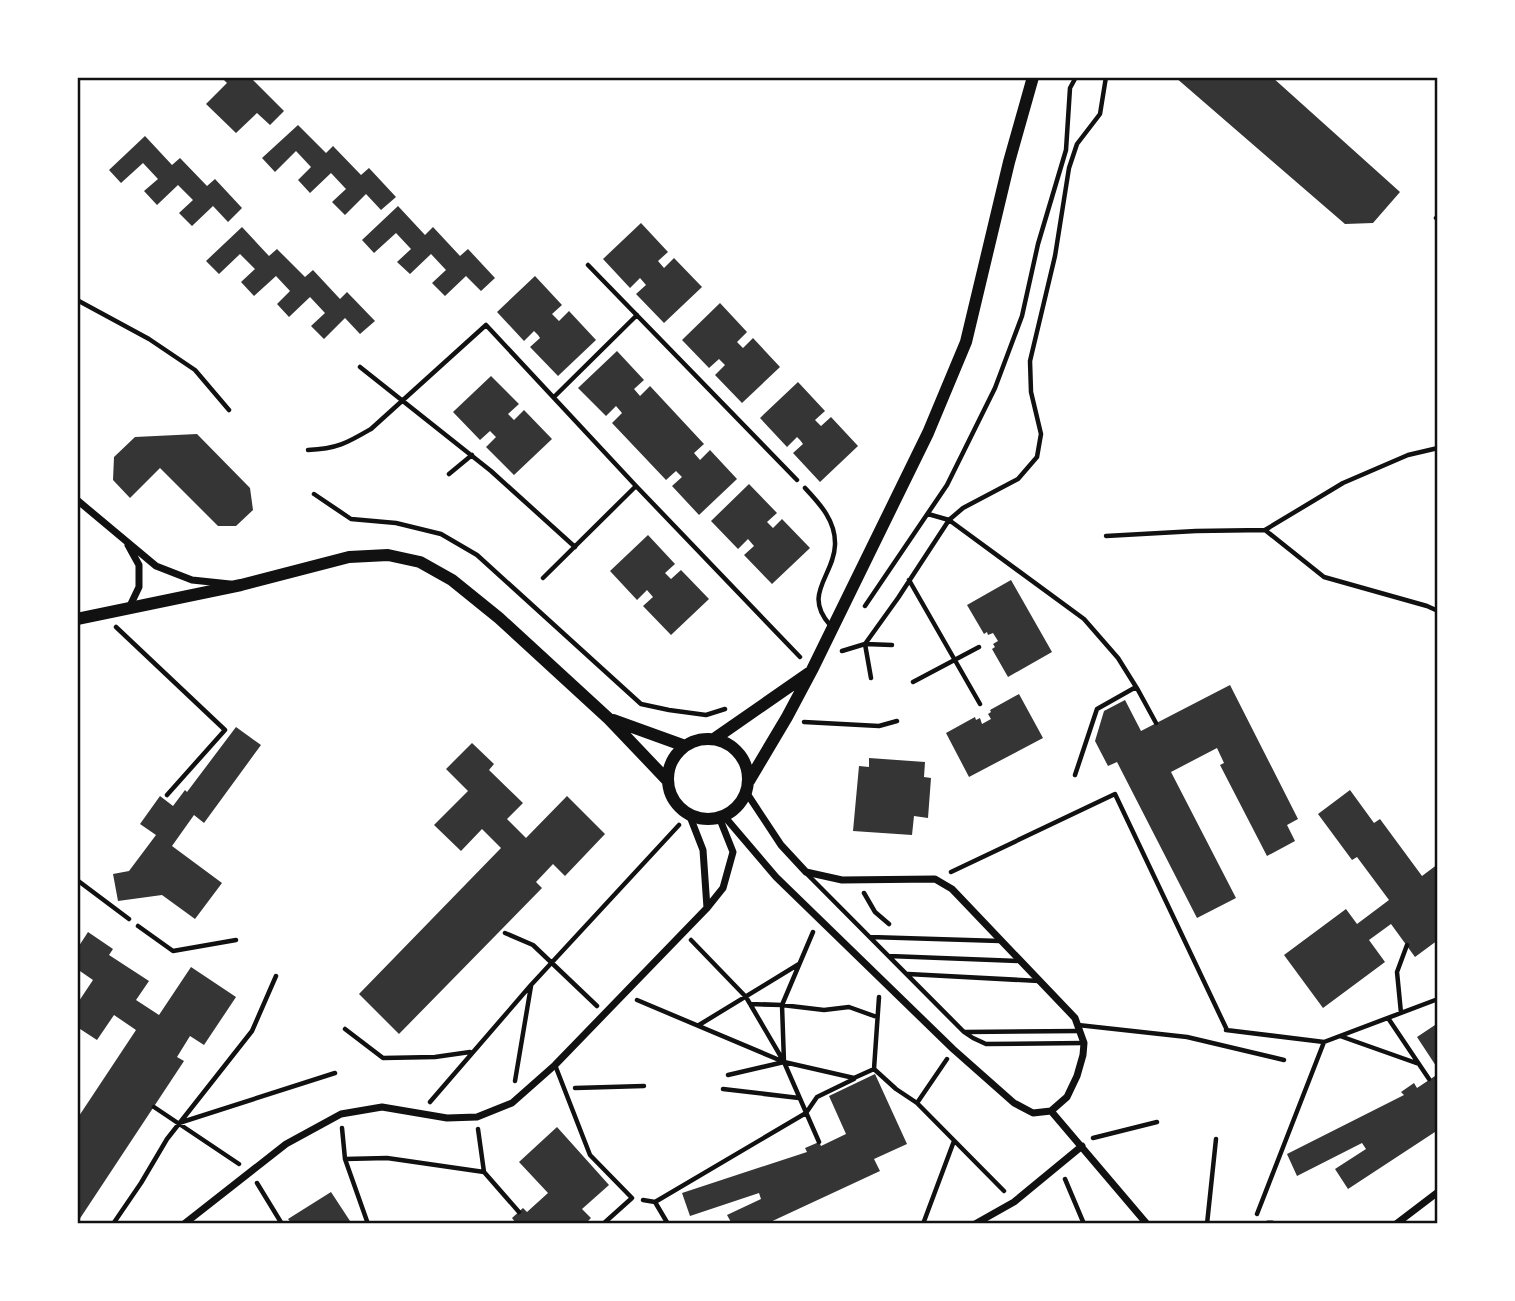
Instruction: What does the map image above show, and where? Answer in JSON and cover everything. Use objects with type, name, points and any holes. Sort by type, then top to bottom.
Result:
[{"type":"street","points":[[721,817],[776,877],[953,1049],[1013,1103],[1033,1113],[1051,1111],[1066,1097],[1077,1076],[1083,1055],[1084,1043],[1076,1018],[952,890],[935,880],[842,880],[806,872],[781,845],[747,787],[747,769],[743,758],[726,742],[704,738],[685,746],[675,756],[669,768],[668,781],[671,794],[679,806],[689,814],[701,818],[721,817],[741,802],[747,787],[812,670],[928,433],[966,342],[1009,162],[1033,77]]},
{"type":"street","points":[[77,500],[156,566],[192,580],[242,585]]},
{"type":"street","points":[[127,541],[139,565],[139,587],[129,608]]},
{"type":"street","points":[[77,619],[242,585],[349,557],[388,555],[421,562],[452,580],[490,610],[609,719],[668,781]]},
{"type":"street","points":[[714,739],[812,670]]},
{"type":"street","points":[[609,719],[685,746]]},
{"type":"street","points":[[689,814],[703,850],[707,908]]},
{"type":"street","points":[[184,1224],[286,1144],[341,1114],[382,1107],[447,1118],[477,1118],[512,1103],[555,1065],[707,908],[723,888],[733,852],[721,817]]},
{"type":"street","points":[[1051,1111],[1147,1224]]},
{"type":"street","points":[[975,1224],[1014,1202],[1080,1144]]},
{"type":"street","points":[[1396,1224],[1438,1192]]},
{"type":"lane","points":[[805,488],[824,508],[832,525],[835,544],[832,562],[820,584],[817,601],[822,617],[833,628]]},
{"type":"lane","points":[[806,872],[973,1038],[986,1044],[1084,1043]]},
{"type":"lane","points":[[138,926],[173,951],[236,940]]},
{"type":"lane","points":[[870,937],[1001,941]]},
{"type":"lane","points":[[888,956],[1021,961]]},
{"type":"lane","points":[[906,974],[1040,981]]},
{"type":"lane","points":[[964,1032],[1079,1028],[1187,1037],[1284,1060]]},
{"type":"lane","points":[[555,1065],[590,1155],[632,1198],[603,1224]]},
{"type":"path","points":[[864,609],[947,485],[995,388],[1022,316],[1038,244],[1066,150],[1070,88],[1076,77]]},
{"type":"path","points":[[871,678],[865,643],[949,520],[963,508],[1018,479],[1037,457],[1041,434],[1031,392],[1030,361],[1055,256],[1069,168],[1077,144],[1100,114],[1106,77]]},
{"type":"path","points":[[588,265],[805,488]]},
{"type":"path","points":[[77,300],[149,339],[195,370],[229,410]]},
{"type":"path","points":[[554,397],[636,315]]},
{"type":"path","points":[[308,450],[329,450],[350,442],[371,429],[486,325],[812,670]]},
{"type":"path","points":[[360,367],[472,455],[575,547]]},
{"type":"path","points":[[1106,536],[1265,530],[1343,483],[1408,455],[1438,448]]},
{"type":"path","points":[[449,474],[472,455]]},
{"type":"path","points":[[543,578],[636,486]]},
{"type":"path","points":[[314,494],[351,519],[396,523],[441,534],[477,555],[641,704],[706,715],[734,705]]},
{"type":"path","points":[[928,514],[949,520],[1084,619],[1118,658],[1156,723]]},
{"type":"path","points":[[1265,530],[1324,577],[1438,611]]},
{"type":"path","points":[[909,580],[980,704]]},
{"type":"path","points":[[102,614],[225,730],[167,795]]},
{"type":"path","points":[[847,641],[842,651],[865,643],[892,645]]},
{"type":"path","points":[[913,682],[979,647]]},
{"type":"path","points":[[1075,775],[1097,709],[1136,687]]},
{"type":"path","points":[[792,722],[879,726],[897,721]]},
{"type":"path","points":[[935,880],[1115,794],[1227,1030]]},
{"type":"path","points":[[420,1113],[531,985],[689,814]]},
{"type":"path","points":[[77,880],[138,926]]},
{"type":"path","points":[[857,880],[875,912],[886,923],[919,938]]},
{"type":"path","points":[[783,1062],[782,1004],[819,918]]},
{"type":"path","points":[[684,932],[746,997],[783,1062],[818,1142]]},
{"type":"path","points":[[505,933],[533,945],[605,1014]]},
{"type":"path","points":[[1401,1013],[1397,972],[1407,945]]},
{"type":"path","points":[[698,1026],[801,962]]},
{"type":"path","points":[[113,1224],[167,1139],[252,1031],[276,976]]},
{"type":"path","points":[[874,1069],[882,979]]},
{"type":"path","points":[[512,1103],[531,985]]},
{"type":"path","points":[[624,994],[783,1062],[854,1078]]},
{"type":"path","points":[[1254,1224],[1324,1042],[1438,999]]},
{"type":"path","points":[[750,1004],[782,1004],[824,1010],[849,1007],[877,1017]]},
{"type":"path","points":[[1388,1018],[1429,1079]]},
{"type":"path","points":[[345,1029],[383,1058],[435,1057],[472,1052]]},
{"type":"path","points":[[1340,1036],[1419,1064]]},
{"type":"path","points":[[917,1103],[953,1049]]},
{"type":"path","points":[[728,1075],[783,1062]]},
{"type":"path","points":[[632,1198],[655,1202],[806,1113],[817,1097],[874,1069]]},
{"type":"path","points":[[874,1069],[917,1103],[1014,1202]]},
{"type":"path","points":[[179,1123],[335,1073]]},
{"type":"path","points":[[564,1088],[644,1086]]},
{"type":"path","points":[[723,1088],[800,1099]]},
{"type":"path","points":[[154,1107],[250,1172],[282,1224]]},
{"type":"path","points":[[341,1114],[345,1159],[368,1224]]},
{"type":"path","points":[[477,1118],[484,1172],[519,1212]]},
{"type":"path","points":[[1080,1144],[1157,1122]]},
{"type":"path","points":[[1207,1224],[1216,1139]]},
{"type":"path","points":[[923,1224],[954,1141]]},
{"type":"path","points":[[345,1159],[387,1158],[484,1172]]},
{"type":"path","points":[[1059,1165],[1084,1224]]},
{"type":"path","points":[[655,1202],[668,1224]]},
{"type":"building","points":[[221,77],[250,77],[284,111],[270,125],[257,113],[236,133],[206,104],[227,83]]},
{"type":"building","points":[[1175,77],[1272,77],[1400,192],[1373,223],[1345,224]]},
{"type":"building","points":[[298,125],[326,153],[333,146],[361,175],[369,168],[396,197],[381,210],[366,194],[345,215],[332,202],[346,189],[331,173],[310,193],[298,180],[311,167],[296,151],[275,172],[262,158]]},
{"type":"building","points":[[145,136],[172,165],[180,158],[207,186],[215,179],[242,208],[228,222],[213,206],[192,226],[179,213],[193,200],[178,185],[157,205],[144,191],[158,179],[143,163],[121,183],[109,170]]},
{"type":"building","points":[[398,206],[425,235],[433,227],[460,256],[468,249],[495,278],[481,291],[466,276],[445,296],[432,283],[446,270],[431,254],[410,274],[397,262],[411,249],[396,233],[374,253],[362,240]]},
{"type":"building","points":[[641,223],[668,252],[658,261],[664,268],[674,258],[702,287],[664,323],[636,294],[646,285],[640,278],[630,288],[603,259]]},
{"type":"building","points":[[242,227],[269,256],[277,249],[305,277],[313,270],[340,299],[347,292],[375,321],[360,334],[345,318],[324,339],[311,326],[325,313],[310,297],[289,317],[277,304],[290,291],[276,276],[254,296],[241,282],[255,269],[240,254],[219,274],[206,261]]},
{"type":"building","points":[[535,276],[562,305],[552,314],[559,321],[569,311],[596,340],[558,376],[530,347],[540,338],[538,335],[534,331],[524,341],[497,312]]},
{"type":"building","points":[[720,303],[747,332],[737,342],[743,348],[753,338],[780,367],[742,403],[715,375],[725,365],[719,359],[709,368],[682,340]]},
{"type":"building","points":[[617,351],[644,380],[634,389],[640,396],[650,386],[704,444],[694,453],[700,460],[710,450],[737,479],[699,515],[672,486],[682,477],[676,471],[666,480],[612,423],[622,413],[616,406],[606,416],[578,388]]},
{"type":"building","points":[[491,376],[519,404],[508,414],[514,420],[524,410],[552,439],[514,475],[486,447],[496,437],[490,431],[480,440],[453,412]]},
{"type":"building","points":[[798,382],[825,411],[815,420],[821,426],[831,417],[858,446],[820,482],[793,453],[803,444],[800,440],[797,437],[787,447],[760,418]]},
{"type":"building","points":[[197,434],[250,488],[253,510],[236,526],[218,526],[160,468],[130,498],[113,480],[114,457],[135,437]]},
{"type":"building","points":[[749,484],[777,513],[767,522],[773,528],[782,519],[810,548],[772,584],[744,555],[754,546],[748,539],[738,549],[711,521]]},
{"type":"building","points":[[648,535],[675,564],[665,573],[671,579],[681,570],[709,599],[671,635],[643,606],[653,597],[647,590],[637,600],[610,571]]},
{"type":"building","points":[[1011,580],[1052,652],[1008,677],[992,649],[995,647],[993,644],[998,641],[993,633],[984,634],[967,605]]},
{"type":"building","points":[[1230,685],[1298,819],[1287,825],[1295,841],[1267,856],[1220,765],[1224,763],[1217,748],[1171,772],[1236,898],[1197,918],[1117,762],[1108,766],[1095,741],[1104,711],[1125,700],[1141,731]]},
{"type":"building","points":[[1019,694],[1043,738],[969,777],[946,733],[975,717],[976,720],[980,718],[982,724],[991,719],[988,714],[990,710]]},
{"type":"building","points":[[236,727],[261,745],[204,823],[194,815],[172,846],[222,883],[195,919],[162,895],[118,901],[113,874],[129,871],[156,835],[140,824],[160,796],[173,806],[185,790],[187,792]]},
{"type":"building","points":[[472,743],[494,764],[489,770],[523,803],[507,819],[526,838],[567,796],[605,834],[565,876],[553,864],[536,882],[542,888],[399,1034],[359,994],[501,848],[482,829],[461,851],[434,825],[468,791],[446,769]]},
{"type":"building","points":[[869,758],[925,762],[924,777],[931,778],[928,818],[914,816],[912,835],[853,831],[859,766],[869,767]]},
{"type":"building","points":[[1350,790],[1374,823],[1380,819],[1422,876],[1438,864],[1438,940],[1415,957],[1391,924],[1369,940],[1385,962],[1323,1008],[1284,955],[1346,909],[1357,924],[1389,900],[1357,857],[1352,860],[1318,814]]},
{"type":"building","points":[[88,932],[113,949],[109,955],[149,981],[136,1000],[159,1015],[191,967],[236,997],[204,1045],[190,1036],[177,1057],[184,1061],[77,1223],[77,1119],[136,1030],[114,1015],[97,1040],[77,1027],[77,1004],[93,980],[77,969],[77,949]]},
{"type":"building","points":[[1438,1023],[1438,1069],[1417,1037]]},
{"type":"building","points":[[875,1074],[907,1144],[874,1159],[880,1171],[766,1224],[732,1224],[727,1215],[761,1199],[759,1193],[690,1216],[682,1193],[807,1152],[805,1148],[819,1142],[821,1146],[846,1134],[829,1096]]},
{"type":"building","points":[[1438,1074],[1438,1130],[1348,1189],[1335,1169],[1366,1149],[1362,1143],[1297,1176],[1287,1154],[1404,1095],[1401,1092],[1414,1083],[1417,1088]]},
{"type":"building","points":[[557,1127],[609,1185],[582,1209],[591,1218],[585,1224],[512,1224],[515,1222],[512,1218],[523,1208],[527,1212],[548,1193],[519,1162]]},
{"type":"building","points":[[331,1192],[352,1224],[292,1224],[288,1219]]}]
